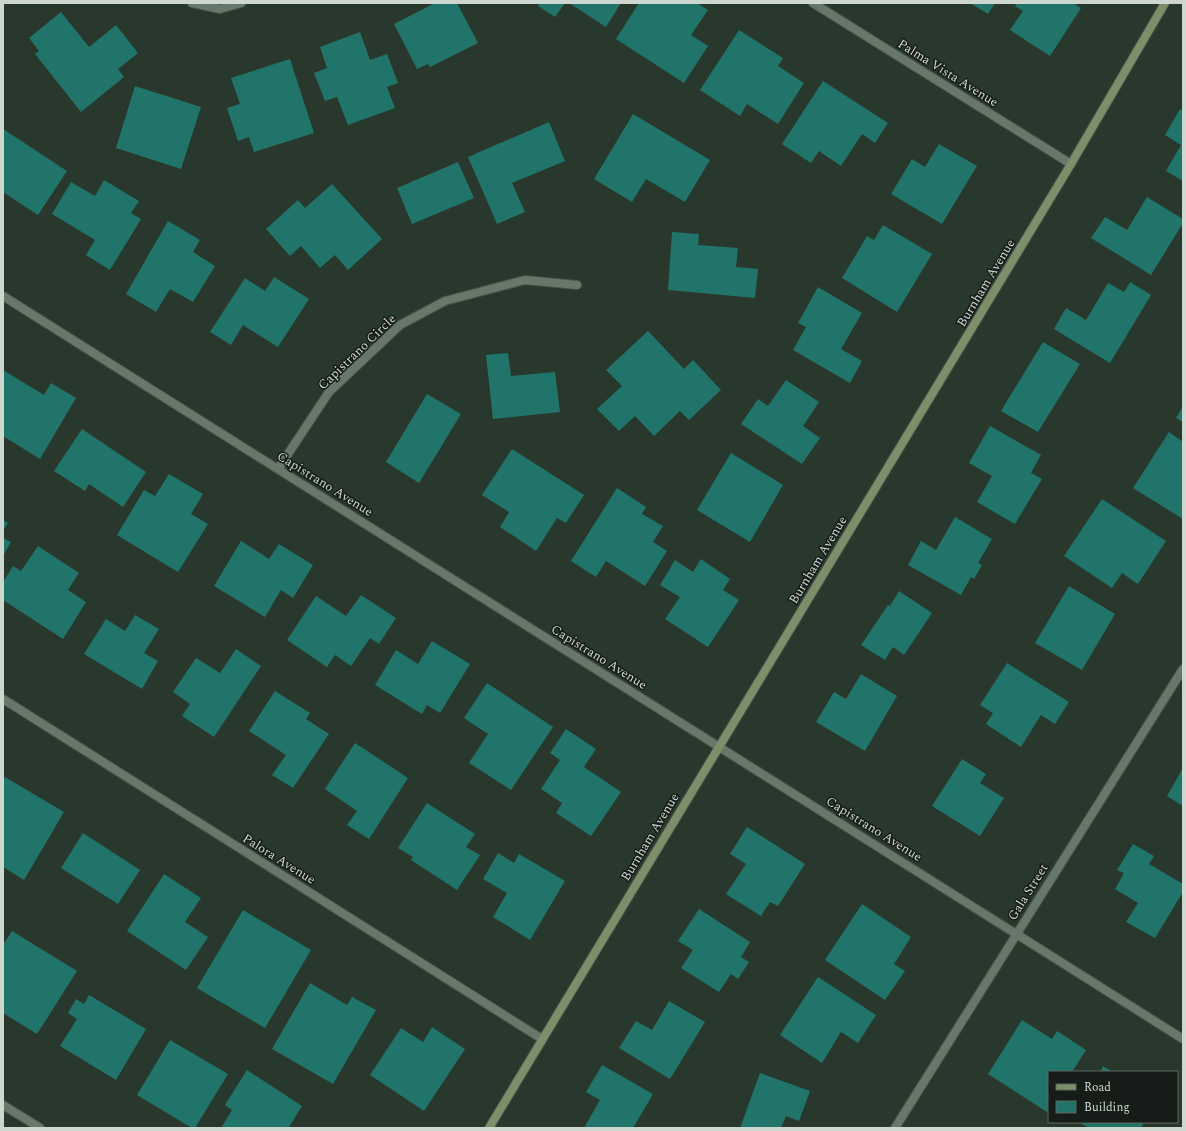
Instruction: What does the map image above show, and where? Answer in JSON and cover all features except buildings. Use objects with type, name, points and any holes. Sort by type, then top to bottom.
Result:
[{"type":"street","points":[[192,3],[220,9],[241,3]]},
{"type":"street","name":"Palma Vista Avenue","points":[[813,3],[1071,164]]},
{"type":"street","name":"Burnham Avenue","points":[[489,1128],[1071,164],[1165,3]]},
{"type":"street","name":"Capistrano Circle","points":[[278,469],[329,392],[400,324],[445,301],[525,280],[577,285]]},
{"type":"street","name":"Capistrano Avenue","points":[[3,296],[1183,1039]]},
{"type":"street","name":"Gala Street","points":[[895,1128],[1183,669]]},
{"type":"street","name":"Palora Avenue","points":[[3,699],[542,1039]]},
{"type":"street","points":[[3,1105],[40,1128]]}]
